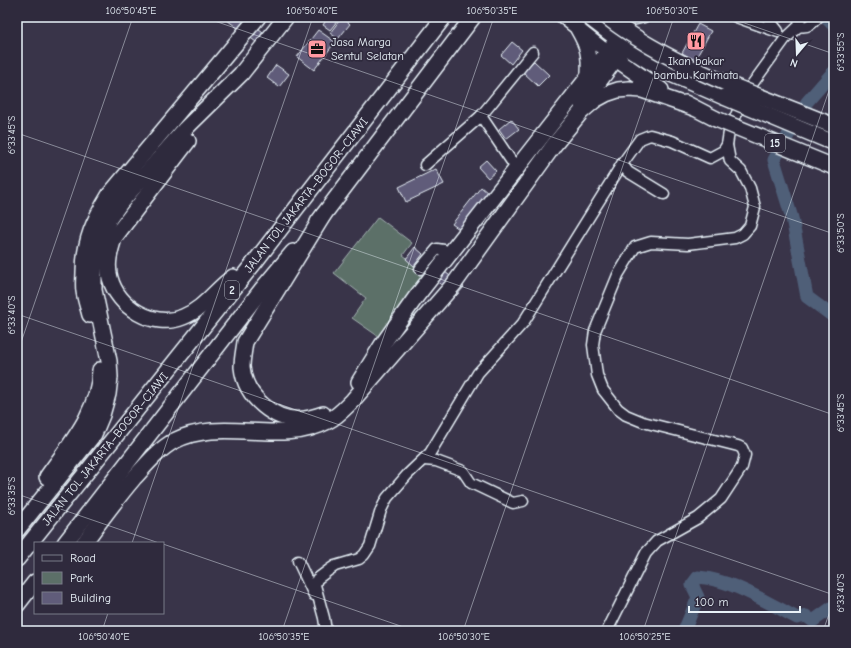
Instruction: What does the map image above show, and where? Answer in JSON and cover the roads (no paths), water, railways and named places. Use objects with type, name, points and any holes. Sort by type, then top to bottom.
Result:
[{"type":"highway","points":[[17,526],[35,495],[90,414],[97,397],[101,365],[84,290],[86,251],[89,233],[98,213],[110,194],[258,17]]},
{"type":"highway","points":[[17,530],[94,434],[102,415],[108,394],[110,361],[94,290],[94,270],[96,253],[109,219],[121,202],[185,129],[224,91],[259,53],[286,17]]},
{"type":"highway","points":[[254,263],[225,284],[196,311],[181,318],[161,320],[146,317],[136,312],[126,304],[113,286],[110,278],[108,261],[114,238],[181,147],[244,84],[272,52],[296,17]]},
{"type":"highway","name":"JALAN TOL JAKARTA–BOGOR–CIAWI","points":[[17,560],[254,263],[444,17]]},
{"type":"highway","name":"JALAN TOL JAKARTA–BOGOR–CIAWI","points":[[66,542],[262,289],[324,214],[473,17]]},
{"type":"highway","points":[[604,22],[674,60],[716,80],[794,109],[834,126]]},
{"type":"highway","points":[[582,23],[590,62],[589,74]]},
{"type":"highway","points":[[85,542],[114,502],[144,467],[159,451],[173,442],[189,434],[220,430],[283,433],[299,431],[328,421],[340,413],[354,400],[454,284],[554,145],[621,43]]},
{"type":"highway","name":"15","points":[[621,43],[664,71],[834,143]]},
{"type":"highway","points":[[324,214],[245,342],[242,366],[245,380],[250,391],[260,404],[273,413],[294,419],[305,419],[323,414],[340,403],[354,390],[385,341],[416,297],[589,74],[612,55]]},
{"type":"highway","name":"15","points":[[612,55],[654,86],[694,108],[834,167]]},
{"type":"highway","points":[[554,145],[581,112],[595,100],[618,90],[642,90],[694,108]]},
{"type":"highway","points":[[17,605],[34,583]]},
{"type":"highway","points":[[17,610],[34,595]]},
{"type":"main road","points":[[563,17],[582,23],[604,22],[621,43]]},
{"type":"main road","points":[[582,23],[612,55]]},
{"type":"street","points":[[736,17],[782,35]]},
{"type":"street","points":[[767,17],[782,35]]},
{"type":"street","points":[[604,22],[612,19],[628,21],[641,18]]},
{"type":"street","points":[[607,631],[646,553],[657,541],[698,518],[721,499],[742,467],[745,455],[742,448],[738,446],[643,422],[626,415],[618,409],[603,390],[597,375],[593,345],[595,331],[618,275],[635,247],[651,242],[688,244],[735,238],[744,234],[750,226],[755,208],[750,188],[741,171],[730,161],[727,145],[729,132],[745,94],[782,35],[800,22],[805,27],[817,18]]},
{"type":"street","points":[[425,165],[481,116],[533,52]]},
{"type":"street","points":[[481,116],[516,168]]},
{"type":"street","points":[[326,631],[324,618],[318,601],[315,585],[316,580],[335,566],[359,559],[364,555],[370,546],[381,510],[387,498],[407,475],[430,453],[478,373],[523,323],[622,164],[640,139],[650,135],[672,142],[710,158],[723,151],[727,145]]},
{"type":"street","points":[[622,164],[628,172],[664,194]]},
{"type":"street","points":[[420,269],[437,249],[444,250],[450,254]]},
{"type":"street","points":[[424,460],[436,461],[463,471],[471,483],[513,503],[523,501]]},
{"type":"street","points":[[298,561],[310,589],[318,601]]},
{"type":"waterway","points":[[825,17],[834,26]]},
{"type":"waterway","points":[[834,71],[807,102],[774,160],[792,218],[807,297],[834,317]]},
{"type":"waterway","points":[[684,631],[698,597],[692,585],[698,577],[724,582],[737,587],[797,618],[806,616],[813,621],[834,606]]},
{"type":"place","name":"Ikan bakar bambu Karimata","points":[[696,41]]},
{"type":"place","name":"Jasa Marga Sentul Selatan","points":[[317,49]]}]
